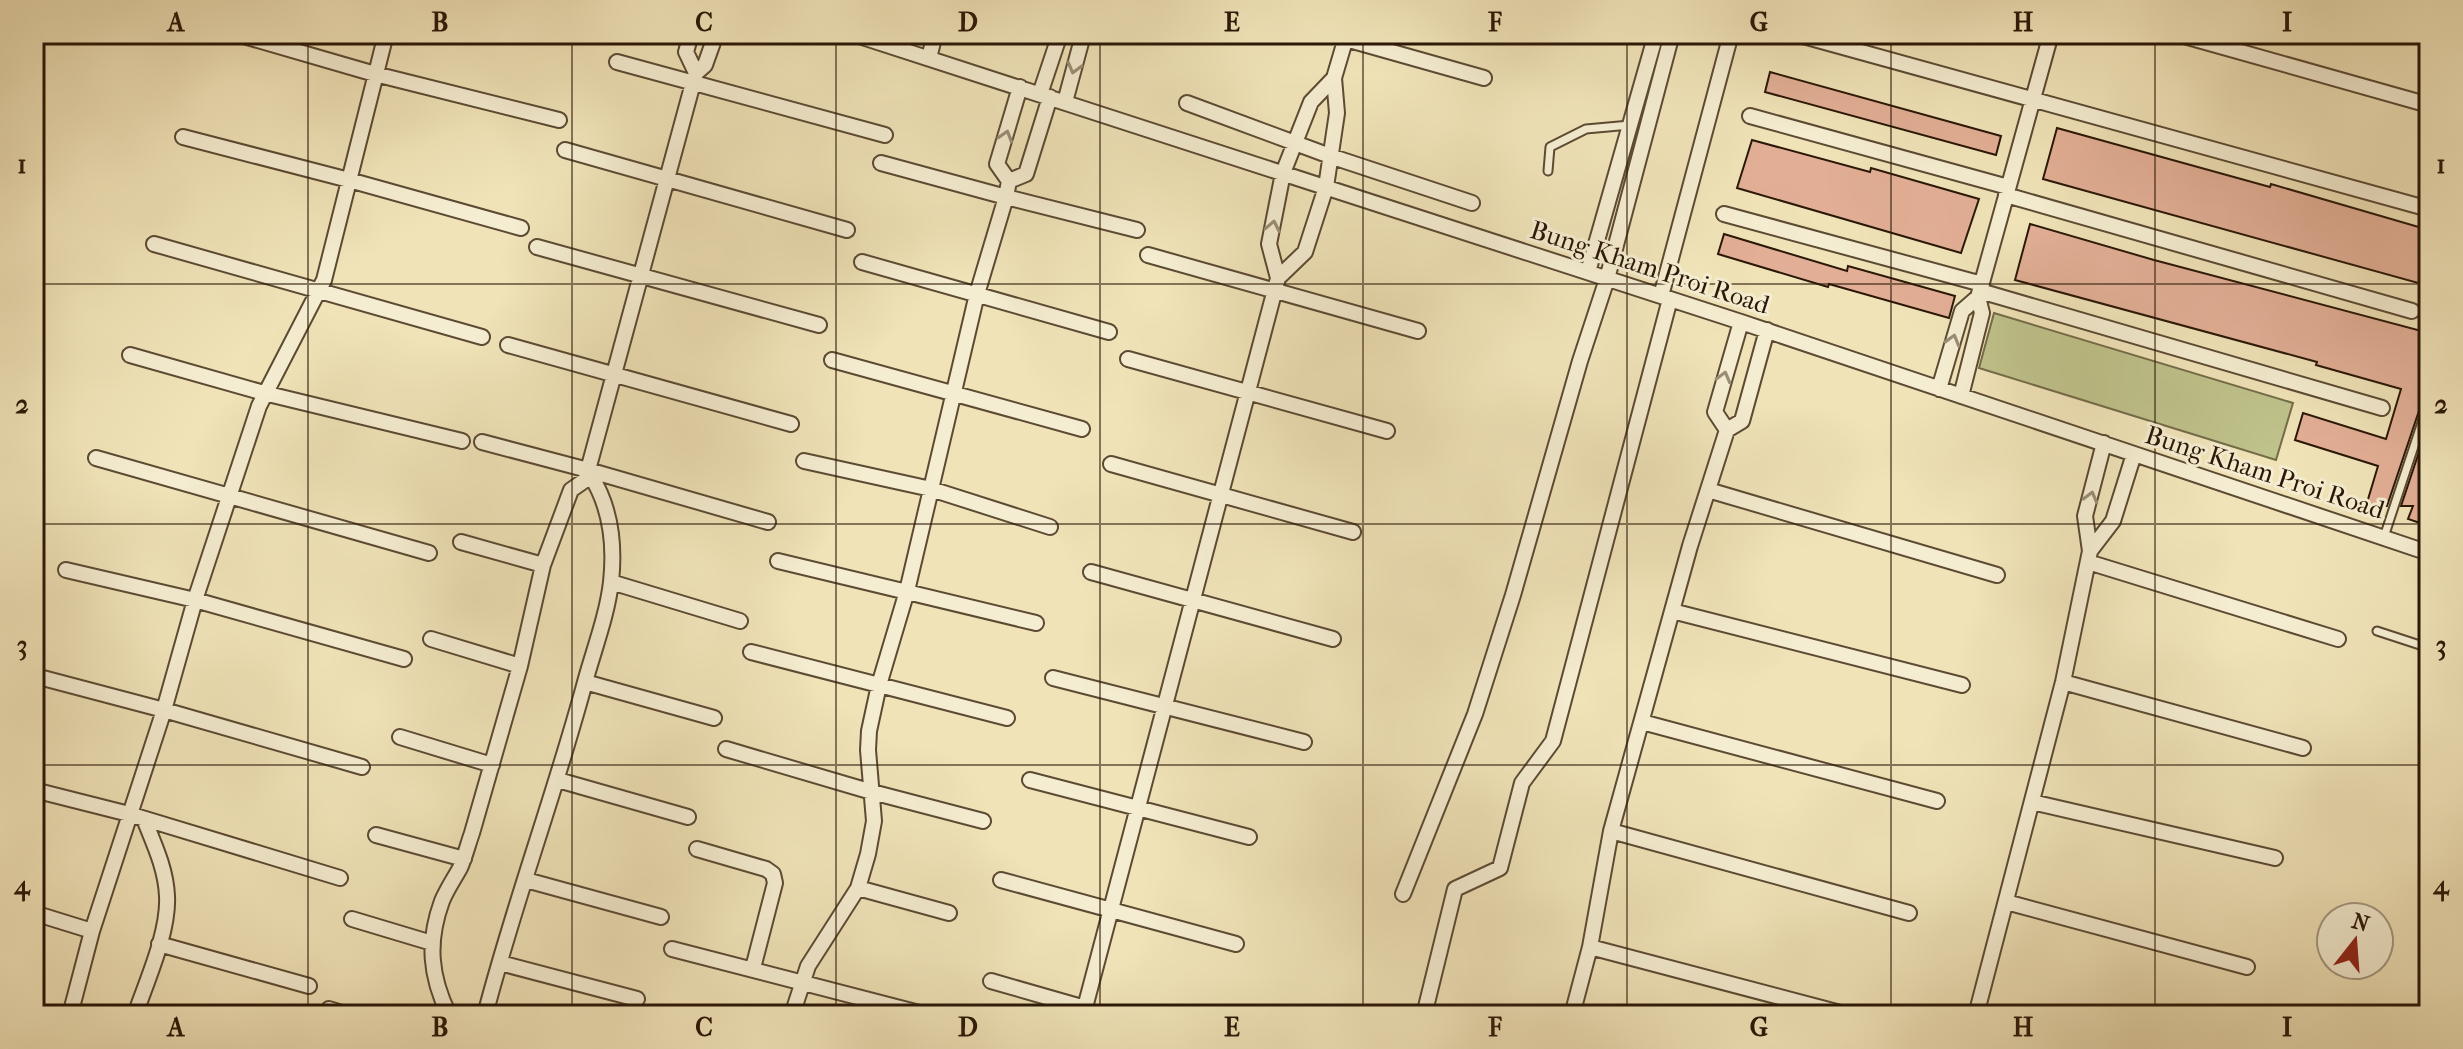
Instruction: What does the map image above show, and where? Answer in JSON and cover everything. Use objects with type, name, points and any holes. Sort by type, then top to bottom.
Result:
[{"type":"street","points":[[237,34],[375,74],[559,120]]},
{"type":"street","points":[[70,1015],[92,931],[164,710],[195,600],[264,393],[324,280],[386,34]]},
{"type":"street","points":[[691,34],[686,52],[694,78]]},
{"type":"street","points":[[449,1015],[437,990],[432,963],[436,920],[442,900],[464,859],[520,666],[543,565],[571,490],[590,473],[694,78],[705,65],[716,34]]},
{"type":"street","name":"Bung Kham Proi Road","points":[[853,34],[1767,330],[2429,553]]},
{"type":"street","points":[[929,58],[935,34]]},
{"type":"street","points":[[1051,98],[1060,34]]},
{"type":"street","points":[[1009,181],[1026,174],[1051,98],[1082,39],[1080,34]]},
{"type":"street","points":[[1328,34],[1346,36],[1484,78]]},
{"type":"street","points":[[1588,272],[1656,34]]},
{"type":"street","points":[[1403,894],[1475,714],[1513,595],[1576,374],[1607,279],[1672,34]]},
{"type":"street","points":[[1427,1015],[1425,1011],[1455,889],[1500,868],[1522,783],[1553,741],[1731,34]]},
{"type":"street","points":[[1796,34],[2429,209]]},
{"type":"street","points":[[1961,396],[1982,313],[1980,291],[2051,34]]},
{"type":"street","points":[[2177,34],[2429,105]]},
{"type":"street","points":[[1276,284],[1305,252],[1326,187],[1337,113],[1334,78],[1346,36]]},
{"type":"street","points":[[617,62],[694,78],[885,135]]},
{"type":"street","points":[[991,981],[1084,1012],[1276,284],[1269,244],[1283,173],[1311,102],[1334,78]]},
{"type":"street","points":[[792,1015],[815,954],[858,888],[874,821],[869,731],[907,591],[977,294],[1006,197],[1009,181],[997,164],[1020,87]]},
{"type":"street","points":[[1187,103],[1330,156],[1472,203]]},
{"type":"street","points":[[1750,116],[2412,311]]},
{"type":"street","points":[[183,137],[521,228]]},
{"type":"street","points":[[565,150],[847,230]]},
{"type":"street","points":[[881,163],[1137,230]]},
{"type":"street","points":[[1724,214],[2382,408]]},
{"type":"street","points":[[154,244],[482,337]]},
{"type":"street","points":[[537,247],[819,325]]},
{"type":"street","points":[[1148,255],[1276,284],[1418,331]]},
{"type":"street","points":[[862,262],[1109,332]]},
{"type":"street","points":[[1939,389],[1962,311],[1980,291]]},
{"type":"street","points":[[1727,430],[1715,412],[1741,322]]},
{"type":"street","points":[[1572,1015],[1590,947],[1611,831],[1672,611],[1727,430],[1742,421],[1767,330]]},
{"type":"street","points":[[508,345],[791,424]]},
{"type":"street","points":[[130,355],[264,393],[462,441]]},
{"type":"street","points":[[1128,359],[1387,431]]},
{"type":"street","points":[[832,360],[1082,429]]},
{"type":"street","points":[[482,442],[768,522]]},
{"type":"street","points":[[1976,1015],[2063,682],[2089,557],[2085,516],[2104,443]]},
{"type":"street","points":[[2089,557],[2113,521],[2134,454]]},
{"type":"street","points":[[96,458],[429,553]]},
{"type":"street","points":[[804,461],[931,489],[1050,527]]},
{"type":"street","points":[[1111,464],[1353,532]]},
{"type":"street","points":[[485,1015],[558,780],[611,582],[611,527],[603,495],[590,473]]},
{"type":"street","points":[[1708,490],[1997,575]]},
{"type":"street","points":[[461,542],[543,565]]},
{"type":"street","points":[[2089,557],[2338,639]]},
{"type":"street","points":[[778,561],[1036,623]]},
{"type":"street","points":[[66,570],[195,600],[404,659]]},
{"type":"street","points":[[1091,572],[1333,639]]},
{"type":"street","points":[[611,582],[740,621]]},
{"type":"street","points":[[1672,611],[1962,685]]},
{"type":"street","points":[[431,639],[520,666]]},
{"type":"street","points":[[751,652],[1007,718]]},
{"type":"street","points":[[39,677],[362,767]]},
{"type":"street","points":[[1053,678],[1304,742]]},
{"type":"street","points":[[585,682],[714,718]]},
{"type":"street","points":[[2063,682],[2303,748]]},
{"type":"street","points":[[1642,722],[1937,801]]},
{"type":"street","points":[[400,737],[492,765]]},
{"type":"street","points":[[726,749],[983,821]]},
{"type":"street","points":[[558,780],[688,817]]},
{"type":"street","points":[[1030,780],[1249,837]]},
{"type":"street","points":[[34,790],[129,814],[340,878]]},
{"type":"street","points":[[2032,802],[2275,858]]},
{"type":"street","points":[[135,1015],[159,944],[168,899],[156,846],[144,819]]},
{"type":"street","points":[[1611,831],[1909,913]]},
{"type":"street","points":[[376,835],[464,859]]},
{"type":"street","points":[[697,849],[766,869],[773,874],[775,883],[753,968]]},
{"type":"street","points":[[526,880],[661,917]]},
{"type":"street","points":[[1001,880],[1236,944]]},
{"type":"street","points":[[858,888],[949,913]]},
{"type":"street","points":[[2006,902],[2247,967]]},
{"type":"street","points":[[34,913],[92,931]]},
{"type":"street","points":[[352,919],[432,943]]},
{"type":"street","points":[[159,944],[309,986]]},
{"type":"street","points":[[1590,947],[1848,1015]]},
{"type":"street","points":[[672,949],[927,1015]]},
{"type":"street","points":[[500,963],[637,999]]},
{"type":"street","points":[[329,1009],[349,1015]]},
{"type":"lane","points":[[1548,171],[1550,147],[1586,129],[1630,125]]},
{"type":"lane","points":[[2384,537],[2429,401]]},
{"type":"lane","points":[[2377,631],[2429,648]]},
{"type":"green space","points":[[1994,313],[2293,403],[2276,460],[1979,368]]},
{"type":"building","points":[[1770,72],[2001,136],[1996,155],[1765,92]]},
{"type":"building","points":[[2057,128],[2270,187],[2271,184],[2429,230],[2429,286],[2043,179]]},
{"type":"building","points":[[1752,140],[1870,172],[1871,168],[1979,199],[1961,253],[1737,188]]},
{"type":"building","points":[[2030,224],[2429,333],[2429,395],[2423,399],[2387,506],[2366,506],[2378,466],[2295,440],[2303,413],[2386,439],[2401,389],[2316,365],[2317,362],[2015,280]]},
{"type":"building","points":[[1724,234],[1847,271],[1848,266],[1955,296],[1949,318],[1829,284],[1828,287],[1718,254]]},
{"type":"building","points":[[2429,422],[2429,526],[2408,519],[2413,506],[2401,506]]}]
